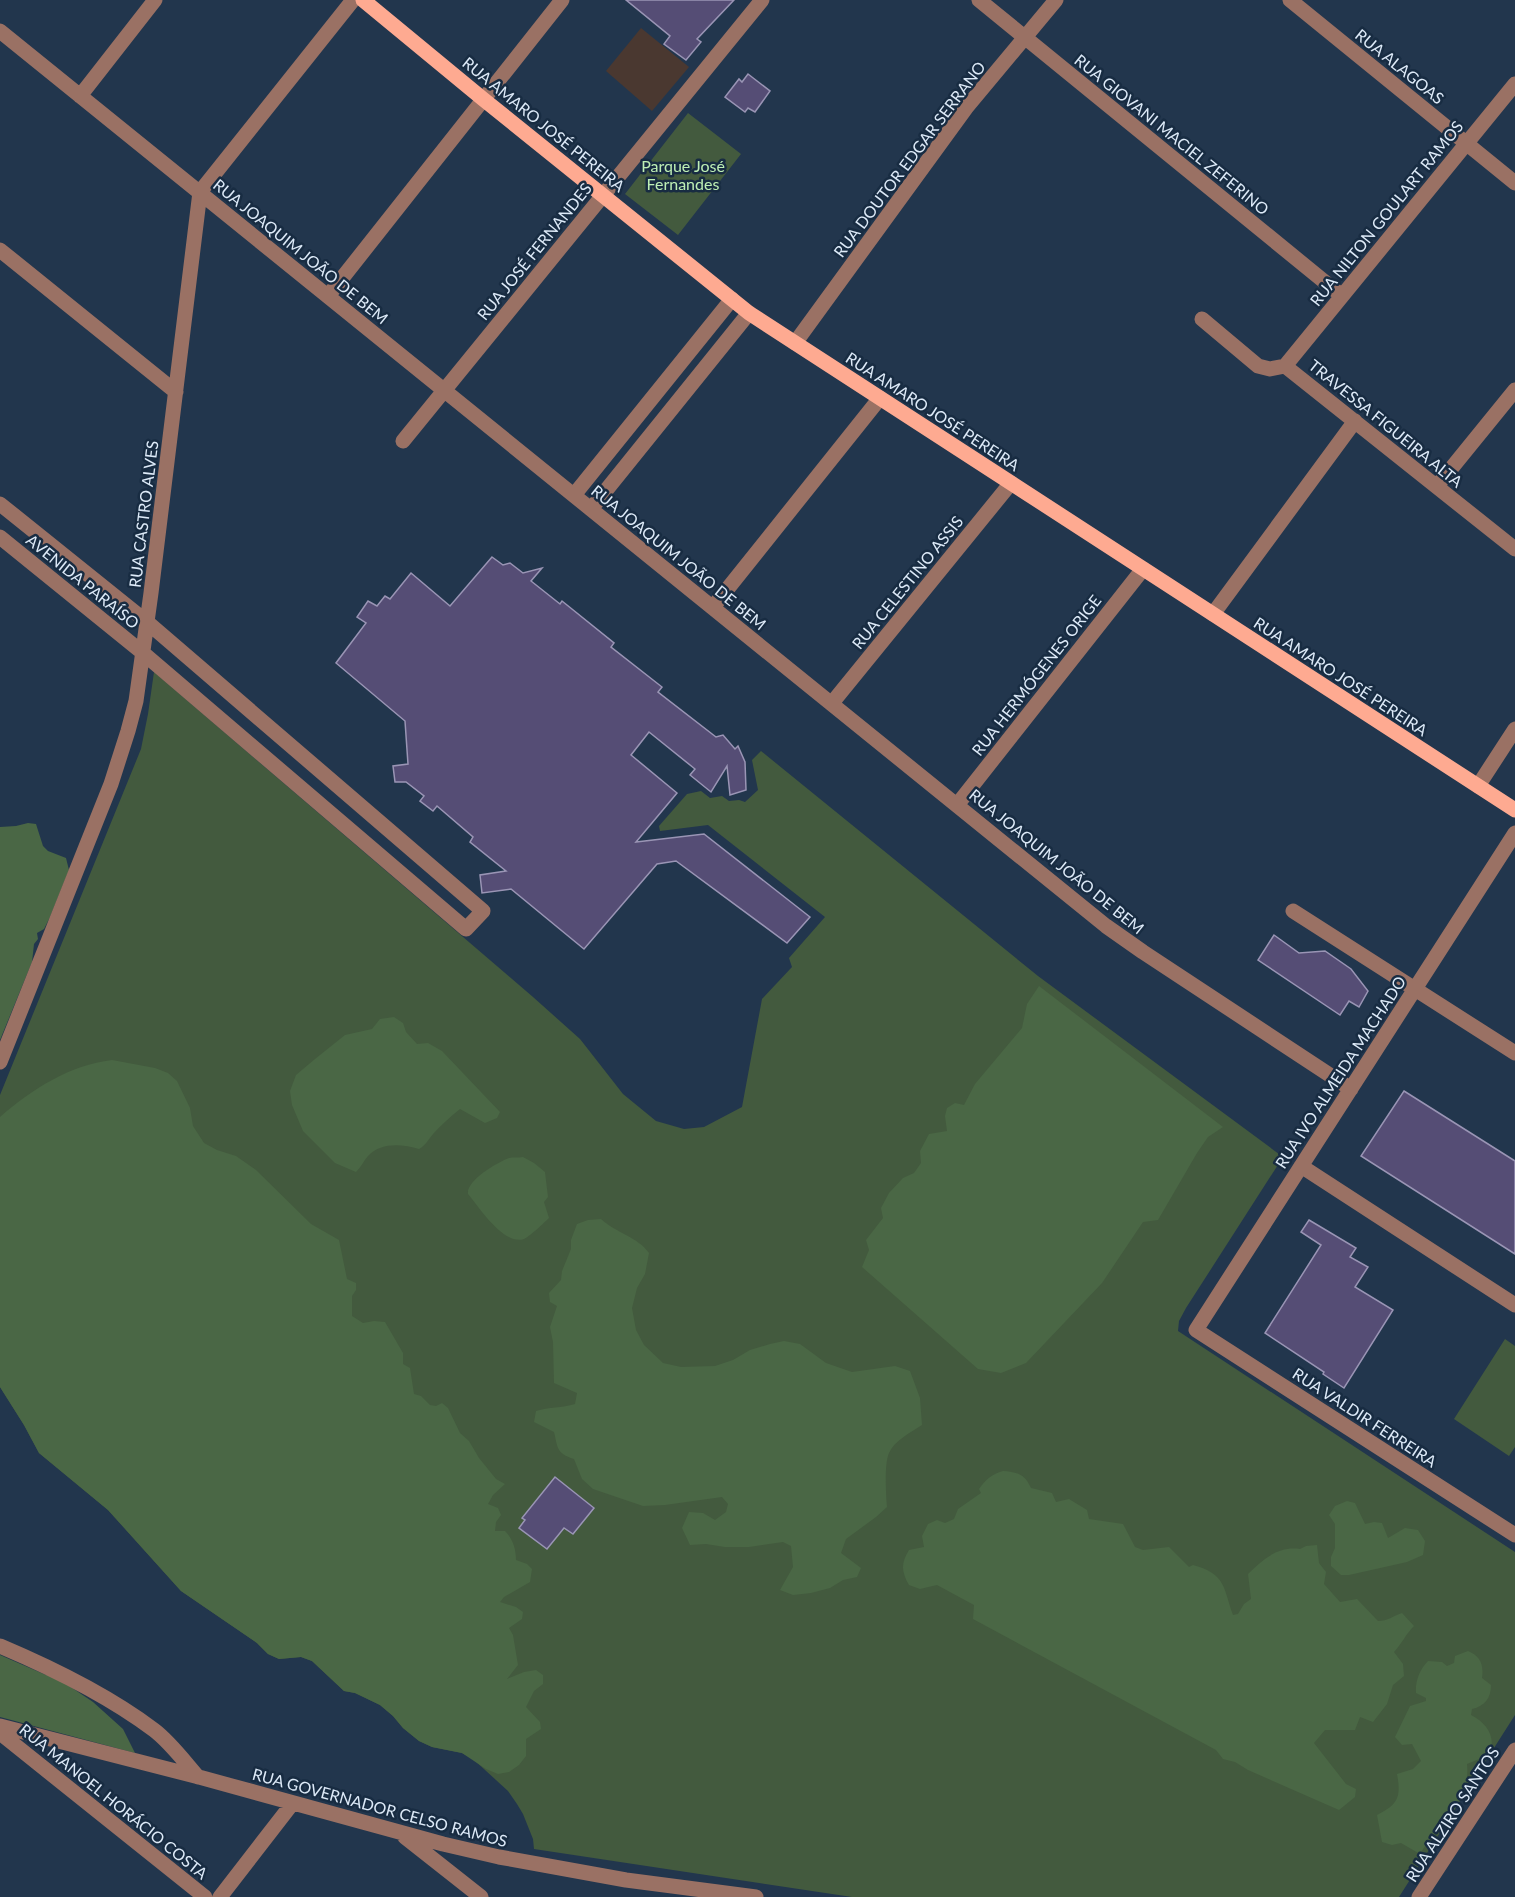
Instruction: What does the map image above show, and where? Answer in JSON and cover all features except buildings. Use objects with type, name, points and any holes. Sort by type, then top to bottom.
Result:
[{"type":"main road","name":"RUA AMARO JOSÉ PEREIRA","points":[[363,0],[749,313],[1515,810]]},
{"type":"street","points":[[80,96],[154,0]]},
{"type":"street","points":[[200,192],[353,0]]},
{"type":"street","points":[[328,296],[562,0]]},
{"type":"street","name":"RUA JOSÉ FERNANDES","points":[[403,441],[762,0]]},
{"type":"street","name":"RUA GIOVANI MACIEL ZEFERINO","points":[[979,0],[1342,296]]},
{"type":"street","name":"RUA DOUTOR EDGAR SERRANO","points":[[795,343],[966,108],[1056,0]]},
{"type":"street","name":"RUA ALAGOAS","points":[[1290,0],[1515,183]]},
{"type":"street","name":"RUA JOAQUIM JOÃO DE BEM","points":[[0,31],[1107,926],[1351,1089]]},
{"type":"street","name":"RUA NILTON GOULART RAMOS","points":[[1285,366],[1515,84]]},
{"type":"street","name":"RUA CASTRO ALVES","points":[[0,1062],[111,784],[128,731],[144,653],[200,192]]},
{"type":"street","points":[[0,250],[176,392]]},
{"type":"street","points":[[574,495],[732,299]]},
{"type":"street","points":[[591,509],[749,313]]},
{"type":"street","name":"TRAVESSA FIGUEIRA ALTA","points":[[1202,319],[1258,366],[1270,369],[1285,366],[1515,549]]},
{"type":"street","points":[[1437,486],[1515,390]]},
{"type":"street","points":[[713,607],[880,399]]},
{"type":"street","points":[[1213,614],[1355,421]]},
{"type":"street","name":"RUA CELESTINO ASSIS","points":[[832,704],[1011,483]]},
{"type":"street","name":"AVENIDA PARAÍSO","points":[[0,504],[147,622],[483,911],[466,929],[144,653],[0,537]]},
{"type":"street","name":"RUA HERMÓGENES ORIGE","points":[[957,804],[1143,569]]},
{"type":"street","points":[[1478,786],[1515,729]]},
{"type":"street","name":"RUA IVO ALMEIDA MACHADO","points":[[1196,1330],[1515,833]]},
{"type":"street","points":[[1293,911],[1515,1053]]},
{"type":"street","points":[[1301,1166],[1515,1305]]},
{"type":"street","name":"RUA VALDIR FERREIRA","points":[[1196,1330],[1515,1535]]},
{"type":"street","points":[[0,1646],[55,1670],[111,1702],[155,1731],[199,1778]]},
{"type":"street","name":"RUA GOVERNADOR CELSO RAMOS","points":[[0,1726],[477,1852],[569,1871],[756,1897]]},
{"type":"street","name":"RUA MANOEL HORÁCIO COSTA","points":[[0,1733],[205,1897]]},
{"type":"street","name":"RUA ALZIRO SANTOS","points":[[1419,1897],[1515,1750]]},
{"type":"street","points":[[220,1897],[292,1804]]},
{"type":"street","points":[[401,1833],[481,1897]]},
{"type":"shaded area","points":[[641,28],[689,67],[652,111],[606,71]]},
{"type":"green space","name":"Parque José Fernandes","points":[[688,113],[741,154],[678,235],[625,194]]},
{"type":"green space","points":[[154,672],[580,1039],[623,1094],[656,1121],[684,1129],[704,1127],[742,1107],[762,999],[792,967],[789,958],[825,917],[708,825],[660,831],[659,826],[687,794],[701,791],[710,798],[722,796],[729,801],[745,802],[758,790],[752,760],[761,751],[1038,976],[1283,1157],[1186,1308],[1179,1321],[1178,1331],[1515,1552],[1515,1715],[1399,1897],[852,1897],[534,1849],[533,1839],[517,1804],[508,1791],[473,1759],[462,1753],[432,1747],[419,1741],[380,1705],[355,1693],[344,1691],[312,1661],[301,1657],[279,1659],[268,1654],[257,1643],[181,1591],[108,1510],[39,1453],[0,1387],[0,1095],[141,749]]},
{"type":"green space","points":[[36,824],[43,846],[48,851],[66,858],[69,870],[44,929],[37,933],[38,939],[34,944],[32,962],[0,1040],[0,827]]},
{"type":"green space","points":[[1039,986],[1223,1127],[1208,1137],[1158,1220],[1143,1222],[1102,1283],[1026,1363],[1001,1373],[978,1369],[862,1267],[869,1250],[866,1240],[883,1218],[881,1208],[889,1193],[903,1178],[914,1173],[921,1163],[920,1151],[929,1134],[947,1131],[945,1116],[947,1108],[955,1103],[964,1105],[975,1084],[1022,1028],[1027,1004]]},
{"type":"green space","points":[[394,1017],[403,1023],[406,1032],[417,1044],[428,1043],[442,1051],[500,1112],[497,1118],[485,1123],[460,1109],[442,1124],[419,1149],[399,1145],[379,1148],[368,1156],[356,1172],[335,1163],[303,1131],[292,1105],[290,1091],[296,1075],[345,1035],[372,1029],[380,1019]]},
{"type":"green space","points":[[112,1060],[155,1068],[168,1073],[177,1081],[190,1108],[193,1126],[204,1143],[236,1156],[256,1170],[311,1224],[339,1240],[347,1279],[356,1283],[356,1290],[352,1296],[352,1316],[363,1323],[385,1322],[403,1353],[403,1364],[410,1368],[414,1394],[421,1396],[430,1405],[436,1406],[442,1403],[448,1408],[460,1433],[469,1441],[496,1479],[505,1484],[493,1495],[488,1504],[498,1508],[501,1515],[496,1522],[495,1531],[505,1531],[514,1544],[516,1560],[527,1564],[532,1569],[530,1582],[504,1597],[500,1602],[523,1612],[522,1619],[509,1628],[513,1635],[518,1665],[507,1679],[536,1670],[543,1675],[543,1684],[534,1691],[526,1707],[540,1722],[541,1729],[526,1739],[526,1756],[509,1772],[498,1774],[462,1753],[432,1747],[419,1741],[380,1705],[355,1693],[344,1691],[312,1661],[301,1657],[279,1659],[268,1654],[257,1643],[181,1591],[108,1510],[39,1453],[0,1387],[0,1117],[25,1097],[52,1080],[81,1067]]},
{"type":"green space","points":[[523,1157],[545,1172],[548,1197],[544,1202],[549,1218],[526,1238],[516,1240],[500,1231],[468,1194],[477,1178],[490,1168],[509,1158]]},
{"type":"green space","points":[[601,1219],[639,1243],[649,1253],[645,1274],[637,1288],[632,1308],[636,1330],[644,1345],[663,1363],[681,1367],[715,1366],[733,1360],[750,1350],[784,1341],[800,1344],[826,1363],[852,1372],[895,1366],[910,1371],[920,1398],[922,1425],[899,1441],[889,1453],[886,1472],[887,1507],[846,1539],[841,1553],[861,1568],[857,1577],[811,1593],[793,1595],[780,1590],[793,1567],[791,1546],[783,1542],[749,1547],[690,1545],[682,1528],[689,1512],[703,1513],[715,1520],[726,1512],[728,1504],[722,1497],[643,1506],[593,1489],[582,1479],[574,1459],[561,1452],[554,1432],[534,1422],[536,1411],[575,1404],[577,1393],[554,1383],[553,1342],[550,1327],[557,1306],[550,1302],[549,1293],[561,1280],[577,1224]]},
{"type":"green space","points":[[1505,1339],[1515,1346],[1515,1447],[1509,1456],[1454,1419]]},
{"type":"green space","points":[[1003,1471],[1020,1475],[1031,1488],[1052,1493],[1056,1502],[1069,1499],[1087,1510],[1089,1519],[1123,1524],[1135,1547],[1143,1550],[1169,1547],[1189,1567],[1193,1565],[1212,1573],[1218,1577],[1225,1589],[1233,1615],[1238,1614],[1244,1604],[1251,1599],[1248,1574],[1259,1563],[1278,1552],[1317,1545],[1319,1563],[1326,1572],[1324,1584],[1340,1602],[1357,1599],[1378,1621],[1402,1613],[1414,1626],[1394,1652],[1403,1664],[1404,1676],[1393,1685],[1387,1704],[1373,1722],[1360,1717],[1355,1730],[1325,1730],[1314,1743],[1346,1784],[1356,1789],[1355,1797],[1339,1810],[1248,1770],[1235,1762],[1223,1759],[1216,1750],[973,1619],[974,1605],[937,1585],[920,1589],[909,1585],[903,1571],[904,1559],[909,1550],[924,1547],[922,1536],[928,1524],[937,1520],[945,1523],[954,1519],[958,1509],[981,1493],[979,1489],[987,1480]]},
{"type":"green space","points":[[1347,1501],[1355,1503],[1365,1524],[1382,1523],[1388,1538],[1405,1528],[1418,1530],[1425,1541],[1423,1555],[1407,1562],[1341,1575],[1331,1566],[1331,1557],[1335,1548],[1335,1524],[1329,1515],[1335,1506]]},
{"type":"green space","points":[[1468,1651],[1476,1655],[1482,1665],[1482,1678],[1491,1685],[1486,1701],[1472,1709],[1471,1715],[1482,1722],[1489,1732],[1492,1743],[1489,1755],[1467,1764],[1467,1778],[1459,1802],[1420,1854],[1401,1843],[1392,1845],[1382,1842],[1377,1815],[1390,1807],[1397,1799],[1399,1788],[1397,1774],[1413,1769],[1421,1761],[1412,1744],[1402,1745],[1395,1737],[1410,1706],[1426,1701],[1426,1698],[1416,1693],[1420,1671],[1428,1661],[1442,1662],[1447,1666],[1454,1663],[1455,1656]]},
{"type":"green space","points":[[0,1655],[46,1675],[53,1675],[93,1702],[123,1729],[135,1753],[0,1717]]}]
